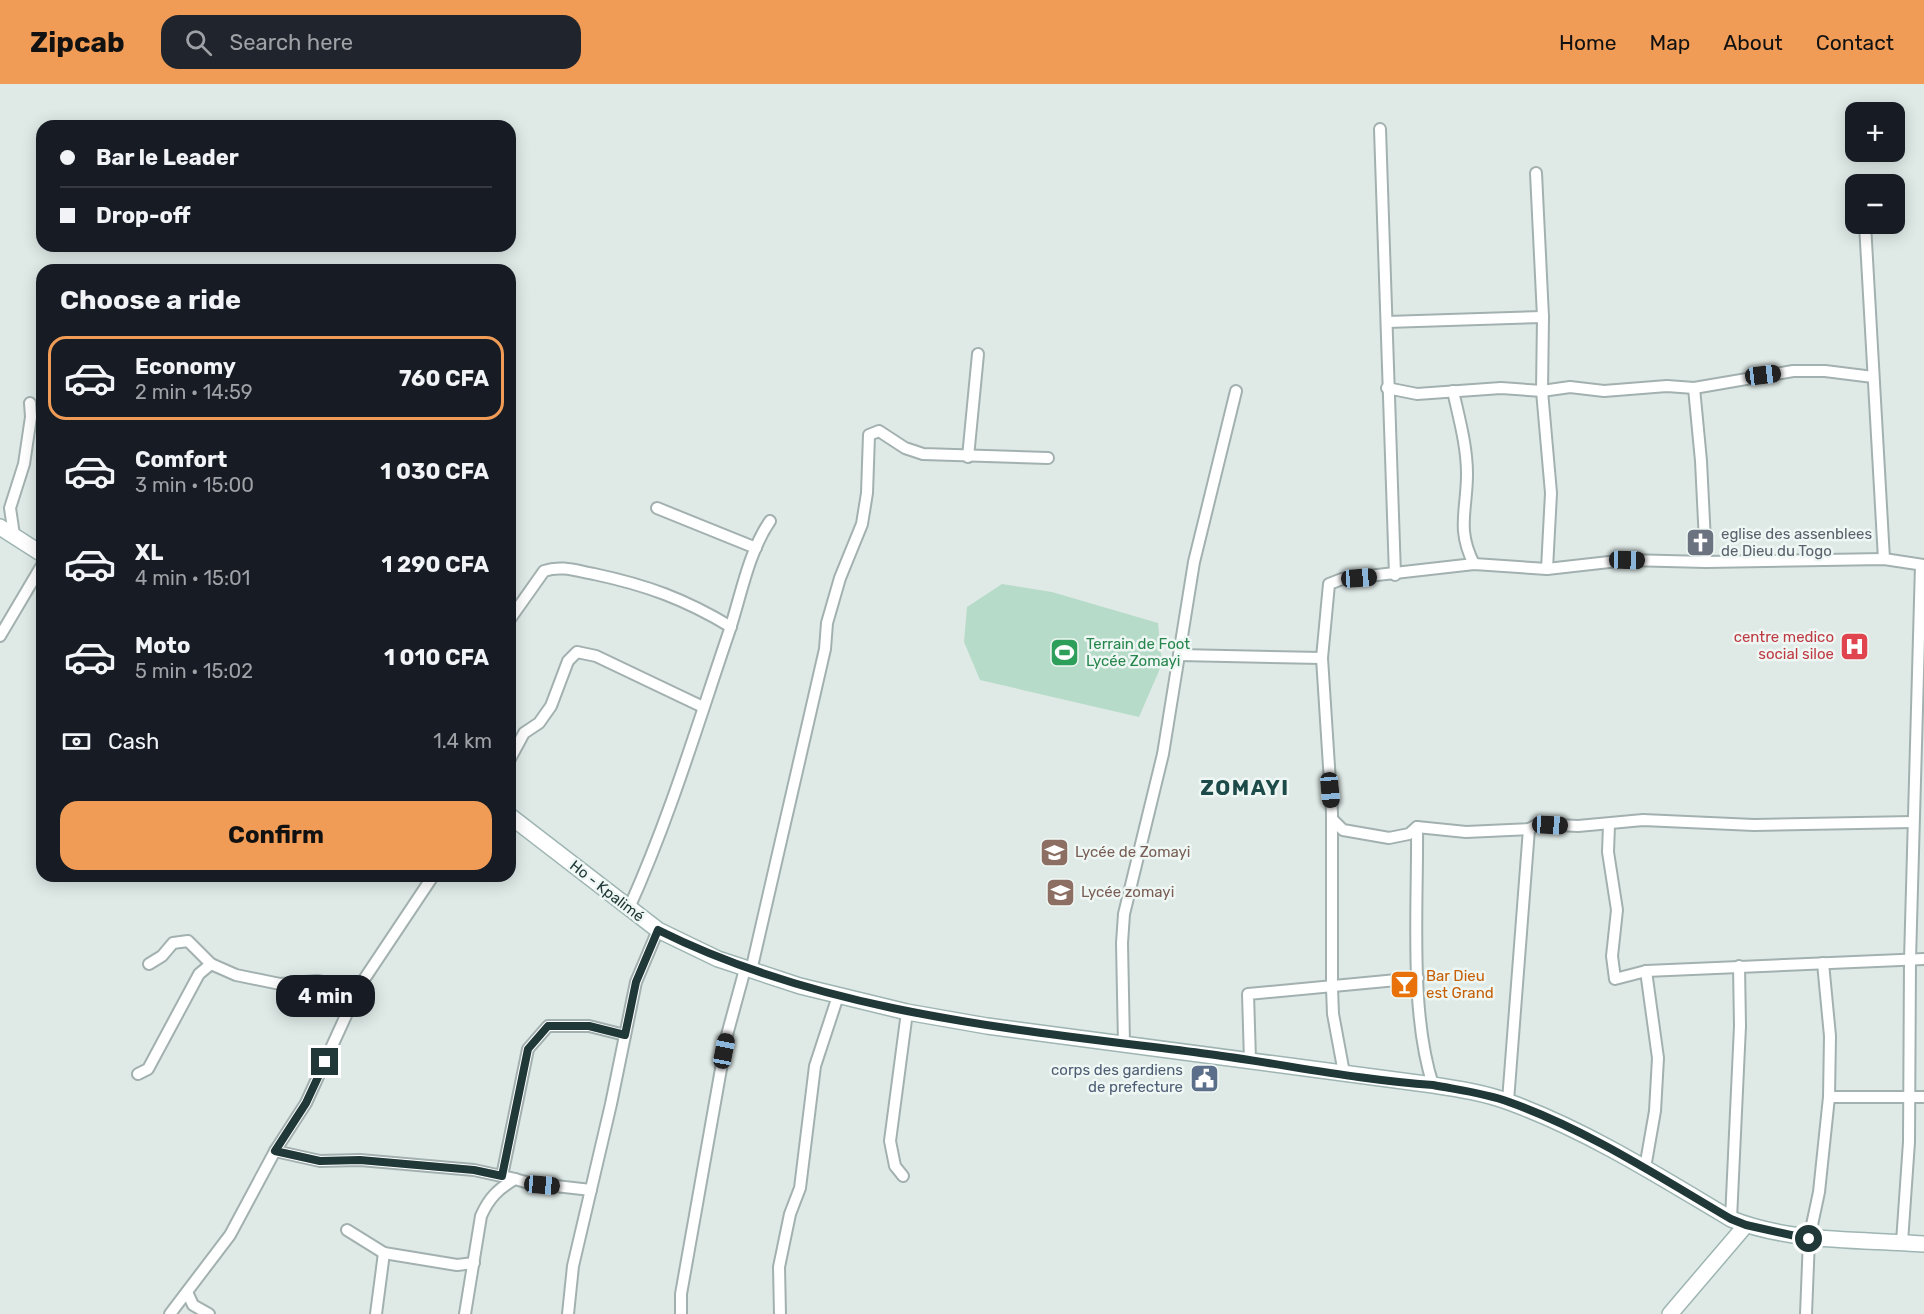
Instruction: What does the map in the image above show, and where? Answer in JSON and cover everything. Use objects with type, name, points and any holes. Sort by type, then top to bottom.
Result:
[{"type":"main road","points":[[0,527],[36,550]]},
{"type":"main road","name":"Ho - Kpalimé","points":[[516,821],[658,930],[748,970],[838,996],[987,1026],[1433,1085],[1508,1101],[1595,1140],[1731,1219],[1746,1225],[1809,1239],[1924,1244]]},
{"type":"main road","points":[[1670,1314],[1746,1225]]},
{"type":"street","points":[[1380,129],[1395,575]]},
{"type":"street","points":[[1536,173],[1543,317],[1542,391],[1551,493],[1547,569]]},
{"type":"street","points":[[1866,234],[1884,559]]},
{"type":"street","points":[[1387,322],[1543,317]]},
{"type":"street","points":[[968,457],[978,354]]},
{"type":"street","points":[[1388,388],[1417,394],[1501,388],[1542,391],[1570,387],[1604,391],[1667,386],[1694,388],[1793,371],[1825,371],[1873,377]]},
{"type":"street","points":[[1694,388],[1706,562]]},
{"type":"street","points":[[1124,1044],[1122,943],[1124,914],[1163,754],[1194,562],[1236,391]]},
{"type":"street","points":[[1453,392],[1467,472],[1462,530],[1465,546],[1474,564]]},
{"type":"street","points":[[14,535],[10,508],[24,464],[31,417],[30,403]]},
{"type":"street","points":[[681,1314],[681,1294],[727,1035],[748,970],[825,649],[827,623],[840,578],[862,524],[867,493],[869,435],[879,431],[906,448],[923,454],[1048,458]]},
{"type":"street","points":[[657,508],[756,548]]},
{"type":"street","points":[[629,908],[693,745],[703,707],[756,548],[770,521]]},
{"type":"street","points":[[1344,1073],[1333,1014],[1332,987],[1332,819],[1322,658],[1329,584],[1342,579],[1395,575],[1474,564],[1547,569],[1627,560],[1706,562],[1884,559],[1923,565],[1921,723],[1913,822],[1909,1142],[1902,1242]]},
{"type":"street","points":[[516,611],[544,571],[563,568],[660,591],[689,603],[731,627]]},
{"type":"street","points":[[0,636],[36,575]]},
{"type":"street","points":[[516,748],[524,733],[539,723],[551,706],[568,661],[577,652],[596,656],[703,707]]},
{"type":"street","points":[[1179,655],[1322,658]]},
{"type":"street","points":[[1332,819],[1343,830],[1389,838],[1409,834],[1417,826]]},
{"type":"street","points":[[1417,826],[1466,832],[1529,829],[1538,824],[1609,825],[1643,820],[1754,825],[1913,822]]},
{"type":"street","points":[[1609,825],[1608,852],[1617,910],[1612,969],[1615,979],[1646,971],[1924,959]]},
{"type":"street","points":[[1417,826],[1420,1024],[1426,1064],[1433,1085]]},
{"type":"street","points":[[1508,1101],[1529,829]]},
{"type":"street","points":[[170,1314],[230,1235],[275,1151],[306,1103],[359,987],[429,882]]},
{"type":"street","points":[[568,1314],[573,1266],[636,982],[658,930]]},
{"type":"street","points":[[149,964],[162,956],[173,943],[181,941],[188,942],[211,964],[259,981],[280,984],[317,981],[328,983],[340,990],[359,987]]},
{"type":"street","points":[[1806,1314],[1809,1239],[1819,1192],[1829,1098],[1830,1036],[1823,963]]},
{"type":"street","points":[[138,1074],[148,1069],[199,974],[211,964]]},
{"type":"street","points":[[1731,1219],[1740,1026],[1739,966]]},
{"type":"street","points":[[1645,1168],[1655,1111],[1658,1058],[1646,971]]},
{"type":"street","points":[[1250,1060],[1248,994],[1418,978]]},
{"type":"street","points":[[780,1314],[779,1267],[790,1214],[800,1188],[815,1066],[838,996]]},
{"type":"street","points":[[903,1176],[895,1166],[890,1141],[907,1011]]},
{"type":"street","points":[[502,1176],[528,1049],[548,1026],[589,1026],[625,1035]]},
{"type":"street","points":[[1829,1098],[1924,1097]]},
{"type":"street","points":[[275,1151],[320,1161],[360,1160],[474,1170],[529,1184],[591,1190]]},
{"type":"street","points":[[465,1314],[481,1216],[488,1201],[500,1188],[515,1179]]},
{"type":"street","points":[[347,1230],[384,1253],[457,1265],[474,1263]]},
{"type":"street","points":[[376,1314],[384,1253]]},
{"type":"street","points":[[187,1292],[192,1305],[209,1314]]},
{"type":"green space","name":"Terrain de Foot Lycée Zomayi","points":[[1002,584],[1052,592],[1158,623],[1162,664],[1139,717],[980,680],[964,642],[967,607]]},
{"type":"place","name":"eglise des assenblees de Dieu du Togo","points":[[1700,543]]},
{"type":"place","name":"centre medico social siloe","points":[[1855,646]]},
{"type":"place","name":"Terrain de Foot Lycée Zomayi","points":[[1065,653]]},
{"type":"place","name":"Lycée de Zomayi","points":[[1054,852]]},
{"type":"place","name":"Lycée zomayi","points":[[1060,892]]},
{"type":"place","name":"Bar Dieu est Grand","points":[[1405,985]]},
{"type":"place","name":"corps des gardiens de prefecture","points":[[1204,1079]]},
{"type":"district","name":"ZOMAYI","points":[[1245,787]]},
{"type":"route","points":[[325,1062],[306,1103],[275,1151],[286,1156],[320,1161],[360,1160],[474,1170],[502,1176],[528,1049],[548,1026],[589,1026],[625,1035],[636,982],[658,930],[718,959],[745,969],[838,996],[907,1011],[950,1017],[987,1026],[1433,1085],[1484,1094],[1508,1101],[1595,1140],[1731,1219],[1746,1225],[1809,1239]]}]
